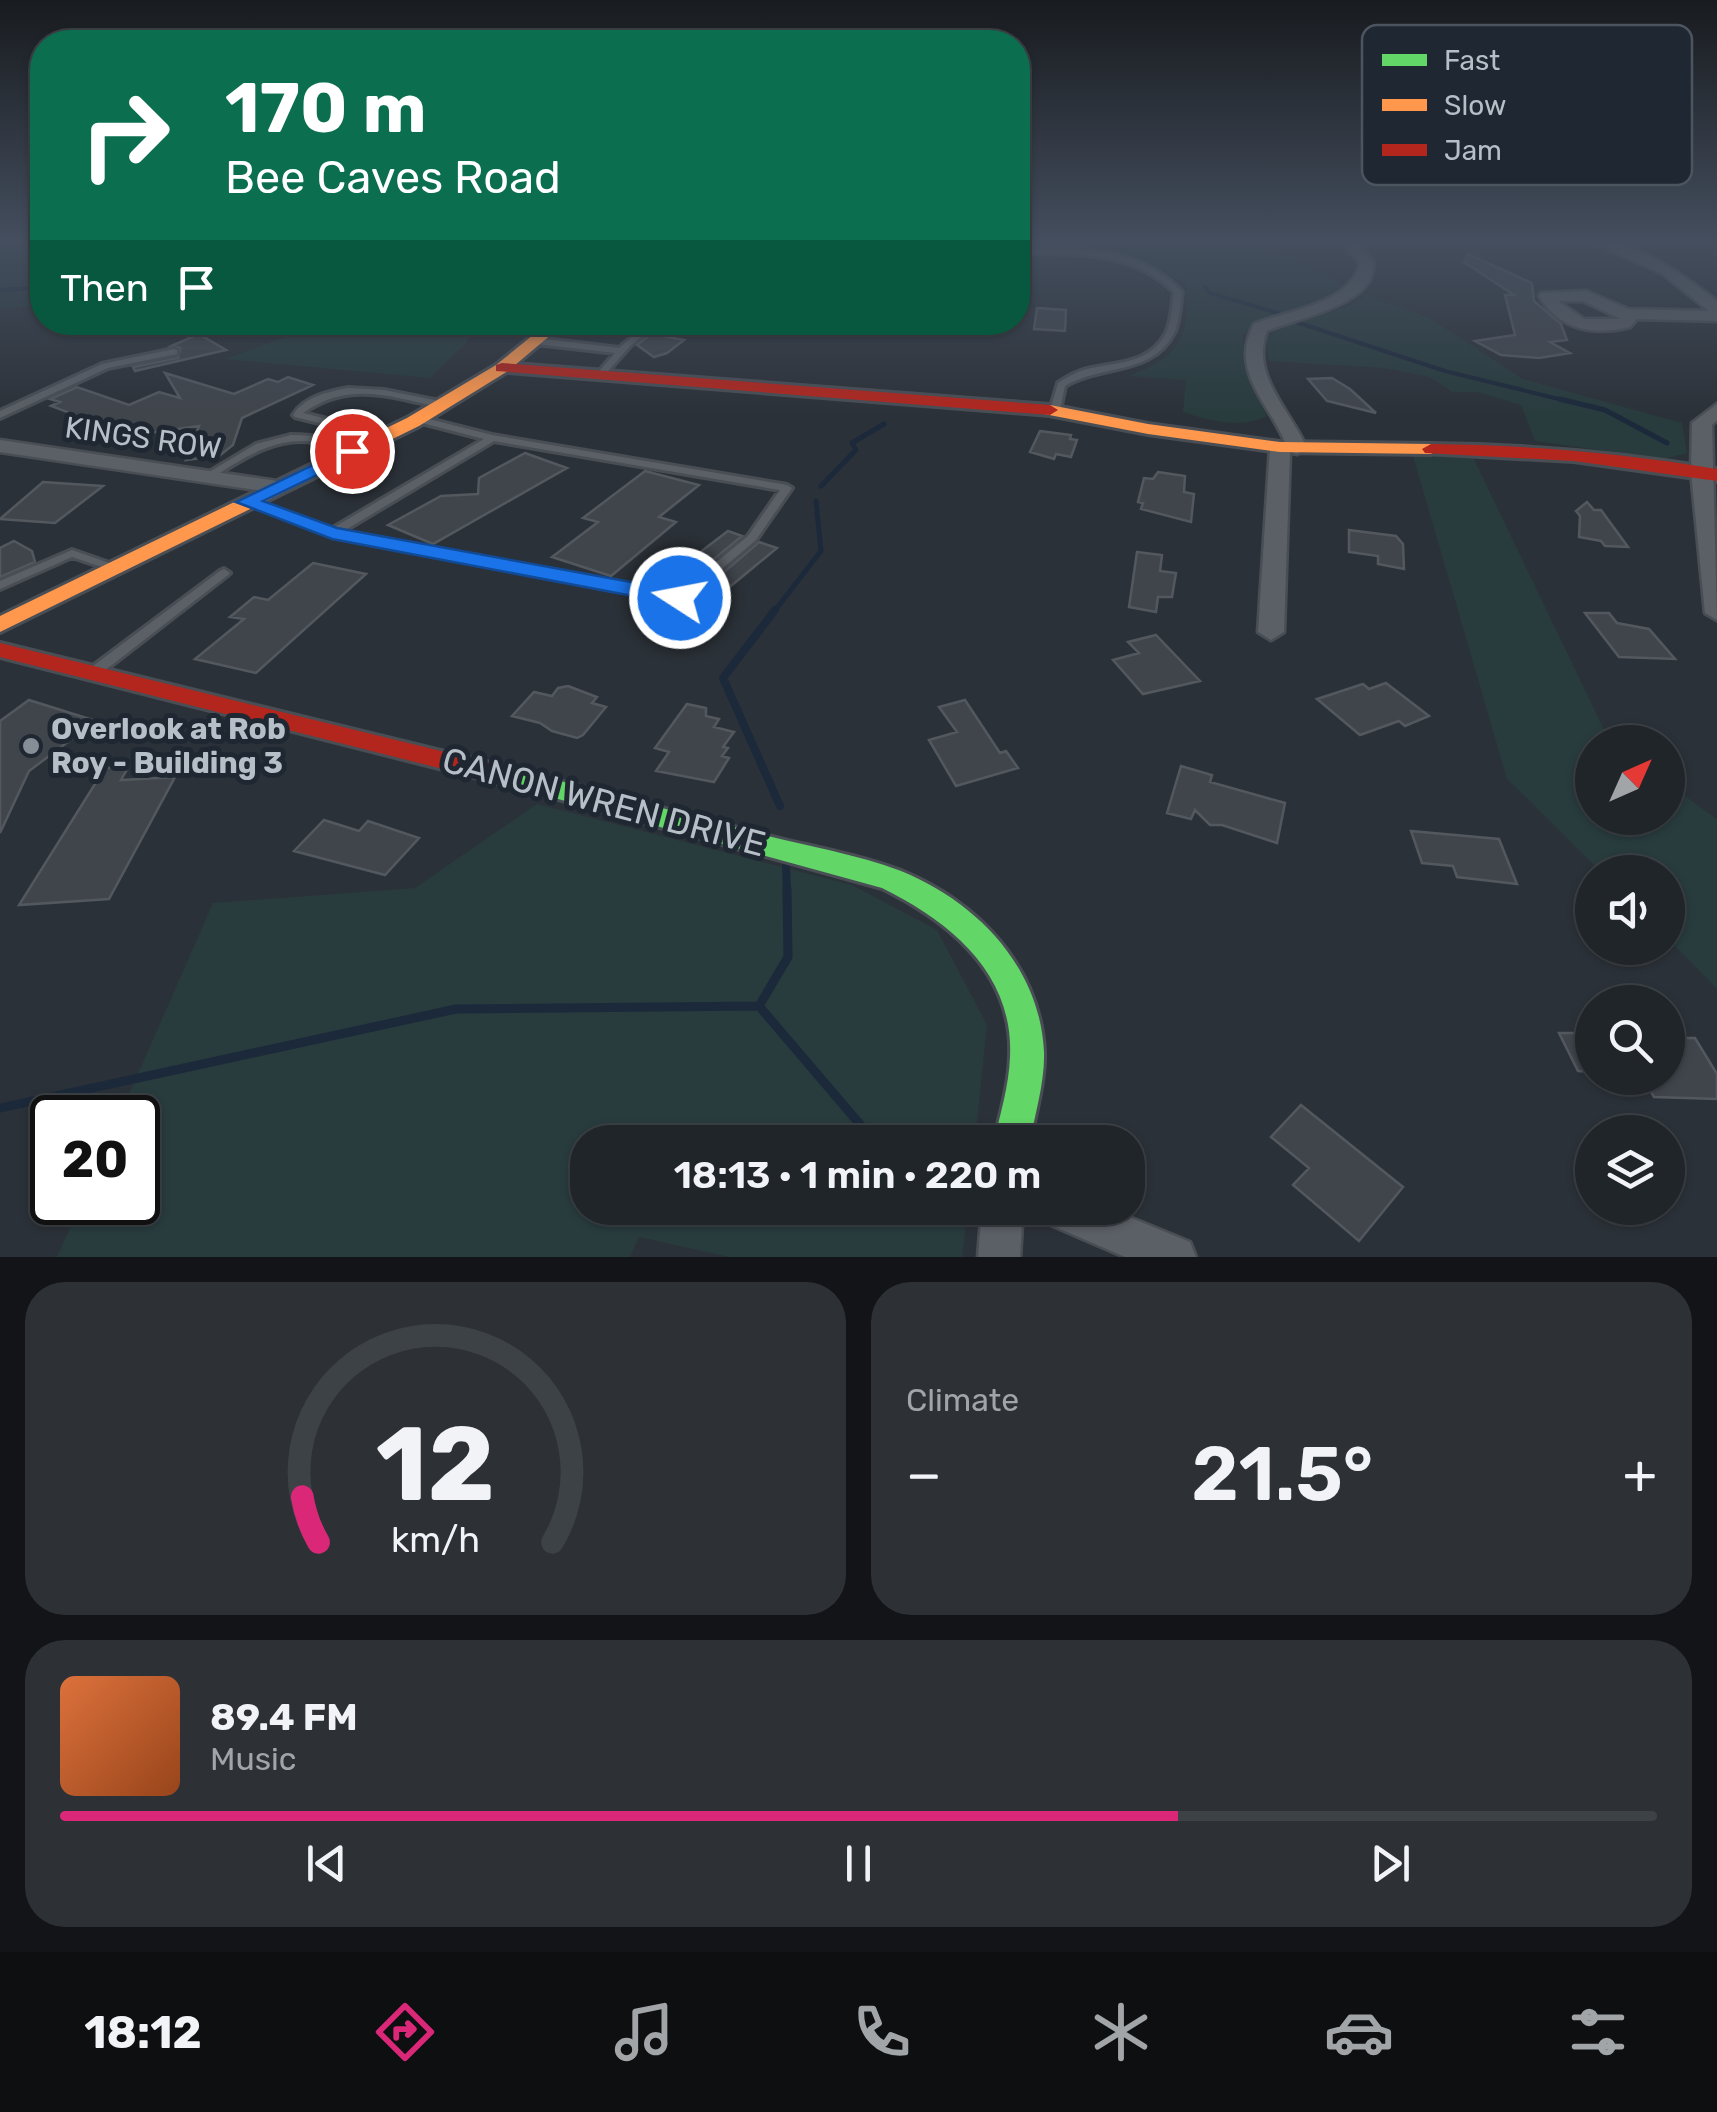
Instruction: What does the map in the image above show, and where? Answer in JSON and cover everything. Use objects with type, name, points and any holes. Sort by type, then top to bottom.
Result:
[{"type":"street","points":[[1271,632],[1288,448],[1252,365],[1252,343],[1260,328],[1340,299]]},
{"type":"street","points":[[1625,314],[1717,312]]},
{"type":"street","points":[[3,620],[417,419],[502,368],[543,335]]},
{"type":"street","points":[[502,368],[1055,410],[1148,429],[1288,448],[1538,450],[1644,460],[1709,473]]},
{"type":"street","points":[[1717,410],[1702,423],[1709,473],[1717,613]]},
{"type":"street","name":"KINGS ROW","points":[[0,446],[278,487]]},
{"type":"street","name":"CANON WREN DRIVE","points":[[0,650],[651,812],[890,879],[932,898],[960,918],[988,948],[1008,977],[1022,1013],[1027,1054],[1015,1125]]},
{"type":"street","points":[[999,1257],[1001,1225]]},
{"type":"street","points":[[1099,1225],[1175,1257]]},
{"type":"lane","points":[[1055,410],[1061,386],[1074,376],[1144,362],[1170,333],[1177,299]]},
{"type":"lane","points":[[599,376],[640,335]]},
{"type":"lane","points":[[536,341],[620,351]]},
{"type":"lane","points":[[0,416],[105,366],[174,352]]},
{"type":"lane","points":[[384,436],[298,416],[298,412],[338,391],[353,389],[441,405]]},
{"type":"lane","points":[[246,502],[332,533],[680,598],[752,538],[787,488],[492,438],[417,419]]},
{"type":"lane","points":[[206,477],[274,440],[290,437],[316,437],[352,451]]},
{"type":"lane","points":[[332,533],[492,438]]},
{"type":"lane","points":[[0,585],[72,553],[111,568]]},
{"type":"lane","points":[[92,673],[224,573]]},
{"type":"shaded area","points":[[0,299],[30,299],[30,307],[0,308]]},
{"type":"shaded area","points":[[1321,299],[1267,319],[1242,335],[1247,368],[1267,416],[1247,422],[1214,421],[1183,412],[1186,380],[1128,376],[1159,361],[1178,343],[1187,301]]},
{"type":"shaded area","points":[[1377,299],[1429,318],[1523,379],[1682,423],[1687,453],[1663,459],[1535,441],[1521,405],[1477,392],[1452,392],[1430,377],[1384,368],[1269,361],[1266,338],[1292,323]]},
{"type":"shaded area","points":[[291,335],[470,335],[430,378],[225,359]]},
{"type":"shaded area","points":[[1472,455],[1602,725],[1575,725],[1575,835],[1685,835],[1685,796],[1717,819],[1717,989],[1685,956],[1685,855],[1584,855],[1507,779],[1413,456]]},
{"type":"shaded area","points":[[537,804],[852,885],[937,930],[987,1025],[977,1125],[570,1125],[570,1225],[966,1225],[962,1257],[729,1257],[639,1237],[630,1257],[57,1257],[71,1225],[160,1225],[160,1095],[129,1095],[213,903],[415,888]]},
{"type":"building","points":[[1506,299],[1534,299],[1561,324],[1567,340],[1550,342],[1570,353],[1539,358],[1501,355],[1475,341],[1515,335]]},
{"type":"building","points":[[1037,308],[1066,310],[1065,331],[1034,329]]},
{"type":"building","points":[[201,335],[226,350],[135,371],[133,367],[178,358],[180,348],[171,346]]},
{"type":"building","points":[[650,335],[684,340],[654,357],[637,345]]},
{"type":"building","points":[[165,373],[234,394],[268,379],[278,382],[288,377],[313,385],[242,418],[233,445],[219,456],[186,460],[199,426],[150,433],[132,431],[110,428],[51,406],[60,402],[50,399],[77,387],[129,405],[159,392],[180,398]]},
{"type":"building","points":[[1332,378],[1376,413],[1327,401],[1308,379]]},
{"type":"building","points":[[1040,431],[1071,435],[1070,439],[1077,440],[1071,457],[1056,454],[1054,459],[1030,452]]},
{"type":"building","points":[[525,453],[567,468],[433,544],[388,525],[441,496],[478,494],[479,478]]},
{"type":"building","points":[[645,471],[699,485],[659,517],[676,522],[611,576],[552,557],[598,522],[583,518]]},
{"type":"building","points":[[1158,472],[1185,476],[1184,492],[1194,494],[1191,522],[1141,509],[1143,503],[1138,502],[1144,478],[1153,479]]},
{"type":"building","points":[[43,482],[103,486],[55,523],[0,519]]},
{"type":"building","points":[[1587,502],[1594,510],[1601,510],[1628,547],[1605,546],[1601,541],[1579,537],[1580,516],[1576,511]]},
{"type":"building","points":[[1349,530],[1396,536],[1403,544],[1404,569],[1378,564],[1378,556],[1349,552]]},
{"type":"building","points":[[728,531],[742,536],[691,578],[674,572]]},
{"type":"building","points":[[14,541],[32,551],[35,562],[0,577],[0,548]]},
{"type":"building","points":[[759,542],[777,548],[726,590],[710,584]]},
{"type":"building","points":[[1137,552],[1162,555],[1160,571],[1176,573],[1172,597],[1158,597],[1156,612],[1129,607]]},
{"type":"building","points":[[313,563],[366,574],[256,673],[195,659],[244,619],[230,617],[254,597],[268,600]]},
{"type":"building","points":[[1585,613],[1609,613],[1617,623],[1649,629],[1675,659],[1619,657]]},
{"type":"building","points":[[1156,635],[1200,681],[1143,694],[1113,660],[1139,653],[1128,642]]},
{"type":"building","points":[[1386,683],[1429,716],[1405,726],[1399,721],[1360,735],[1317,699],[1363,684],[1369,689]]},
{"type":"building","points":[[568,686],[597,697],[592,703],[606,707],[583,735],[577,738],[512,716],[534,692],[552,696],[558,688]]},
{"type":"building","name":"Overlook at Rob Roy - Building 3","points":[[29,700],[96,721],[29,771],[0,833],[0,721]]},
{"type":"building","points":[[965,700],[1000,753],[1006,751],[1018,768],[956,786],[929,740],[957,732],[939,707]]},
{"type":"building","points":[[687,704],[706,708],[706,716],[719,719],[714,727],[734,732],[723,747],[728,748],[722,756],[729,758],[714,782],[656,771],[669,752],[655,748]]},
{"type":"building","points":[[129,766],[121,780],[175,777],[109,899],[19,905],[105,768]]},
{"type":"building","points":[[1181,766],[1212,775],[1210,782],[1285,803],[1277,843],[1222,825],[1210,825],[1195,810],[1191,819],[1167,813]]},
{"type":"building","points":[[324,820],[359,831],[368,821],[419,838],[385,875],[294,851]]},
{"type":"building","points":[[1411,831],[1499,839],[1517,884],[1457,877],[1453,866],[1422,863]]},
{"type":"building","points":[[1559,1033],[1575,1033],[1575,1065]]},
{"type":"building","points":[[1685,1038],[1695,1038],[1717,1074],[1717,1099],[1654,1097],[1685,1095]]},
{"type":"building","points":[[1301,1105],[1403,1187],[1359,1241],[1293,1185],[1309,1168],[1271,1137]]},
{"type":"waterway","points":[[1229,299],[1278,313]]},
{"type":"waterway","points":[[1293,321],[1445,371],[1571,402]]},
{"type":"waterway","points":[[1560,399],[1605,410],[1667,443]]},
{"type":"waterway","points":[[821,486],[856,450],[852,443],[884,424]]},
{"type":"waterway","points":[[773,613],[821,551],[816,501]]},
{"type":"waterway","points":[[775,610],[723,678],[780,806]]},
{"type":"waterway","points":[[786,865],[787,891]]},
{"type":"waterway","points":[[759,1006],[788,957],[787,889]]},
{"type":"waterway","points":[[0,1108],[456,1009],[759,1006]]},
{"type":"waterway","points":[[759,1006],[860,1125]]},
{"type":"traffic: fast","points":[[502,775],[890,879],[942,907],[985,944],[1015,992],[1027,1050],[1016,1125]]},
{"type":"traffic: slow","points":[[0,625],[413,422],[502,368],[543,335]]},
{"type":"traffic: slow","points":[[1050,410],[1148,429],[1280,447],[1431,449]]},
{"type":"traffic: jam","points":[[502,368],[1050,410]]},
{"type":"traffic: jam","points":[[1431,449],[1574,456],[1717,475]]},
{"type":"traffic: jam","points":[[0,650],[502,775]]},
{"type":"place","name":"Overlook at Rob Roy - Building 3","points":[[31,746]]},
{"type":"route","points":[[352,451],[246,502],[332,533],[680,598]]}]
